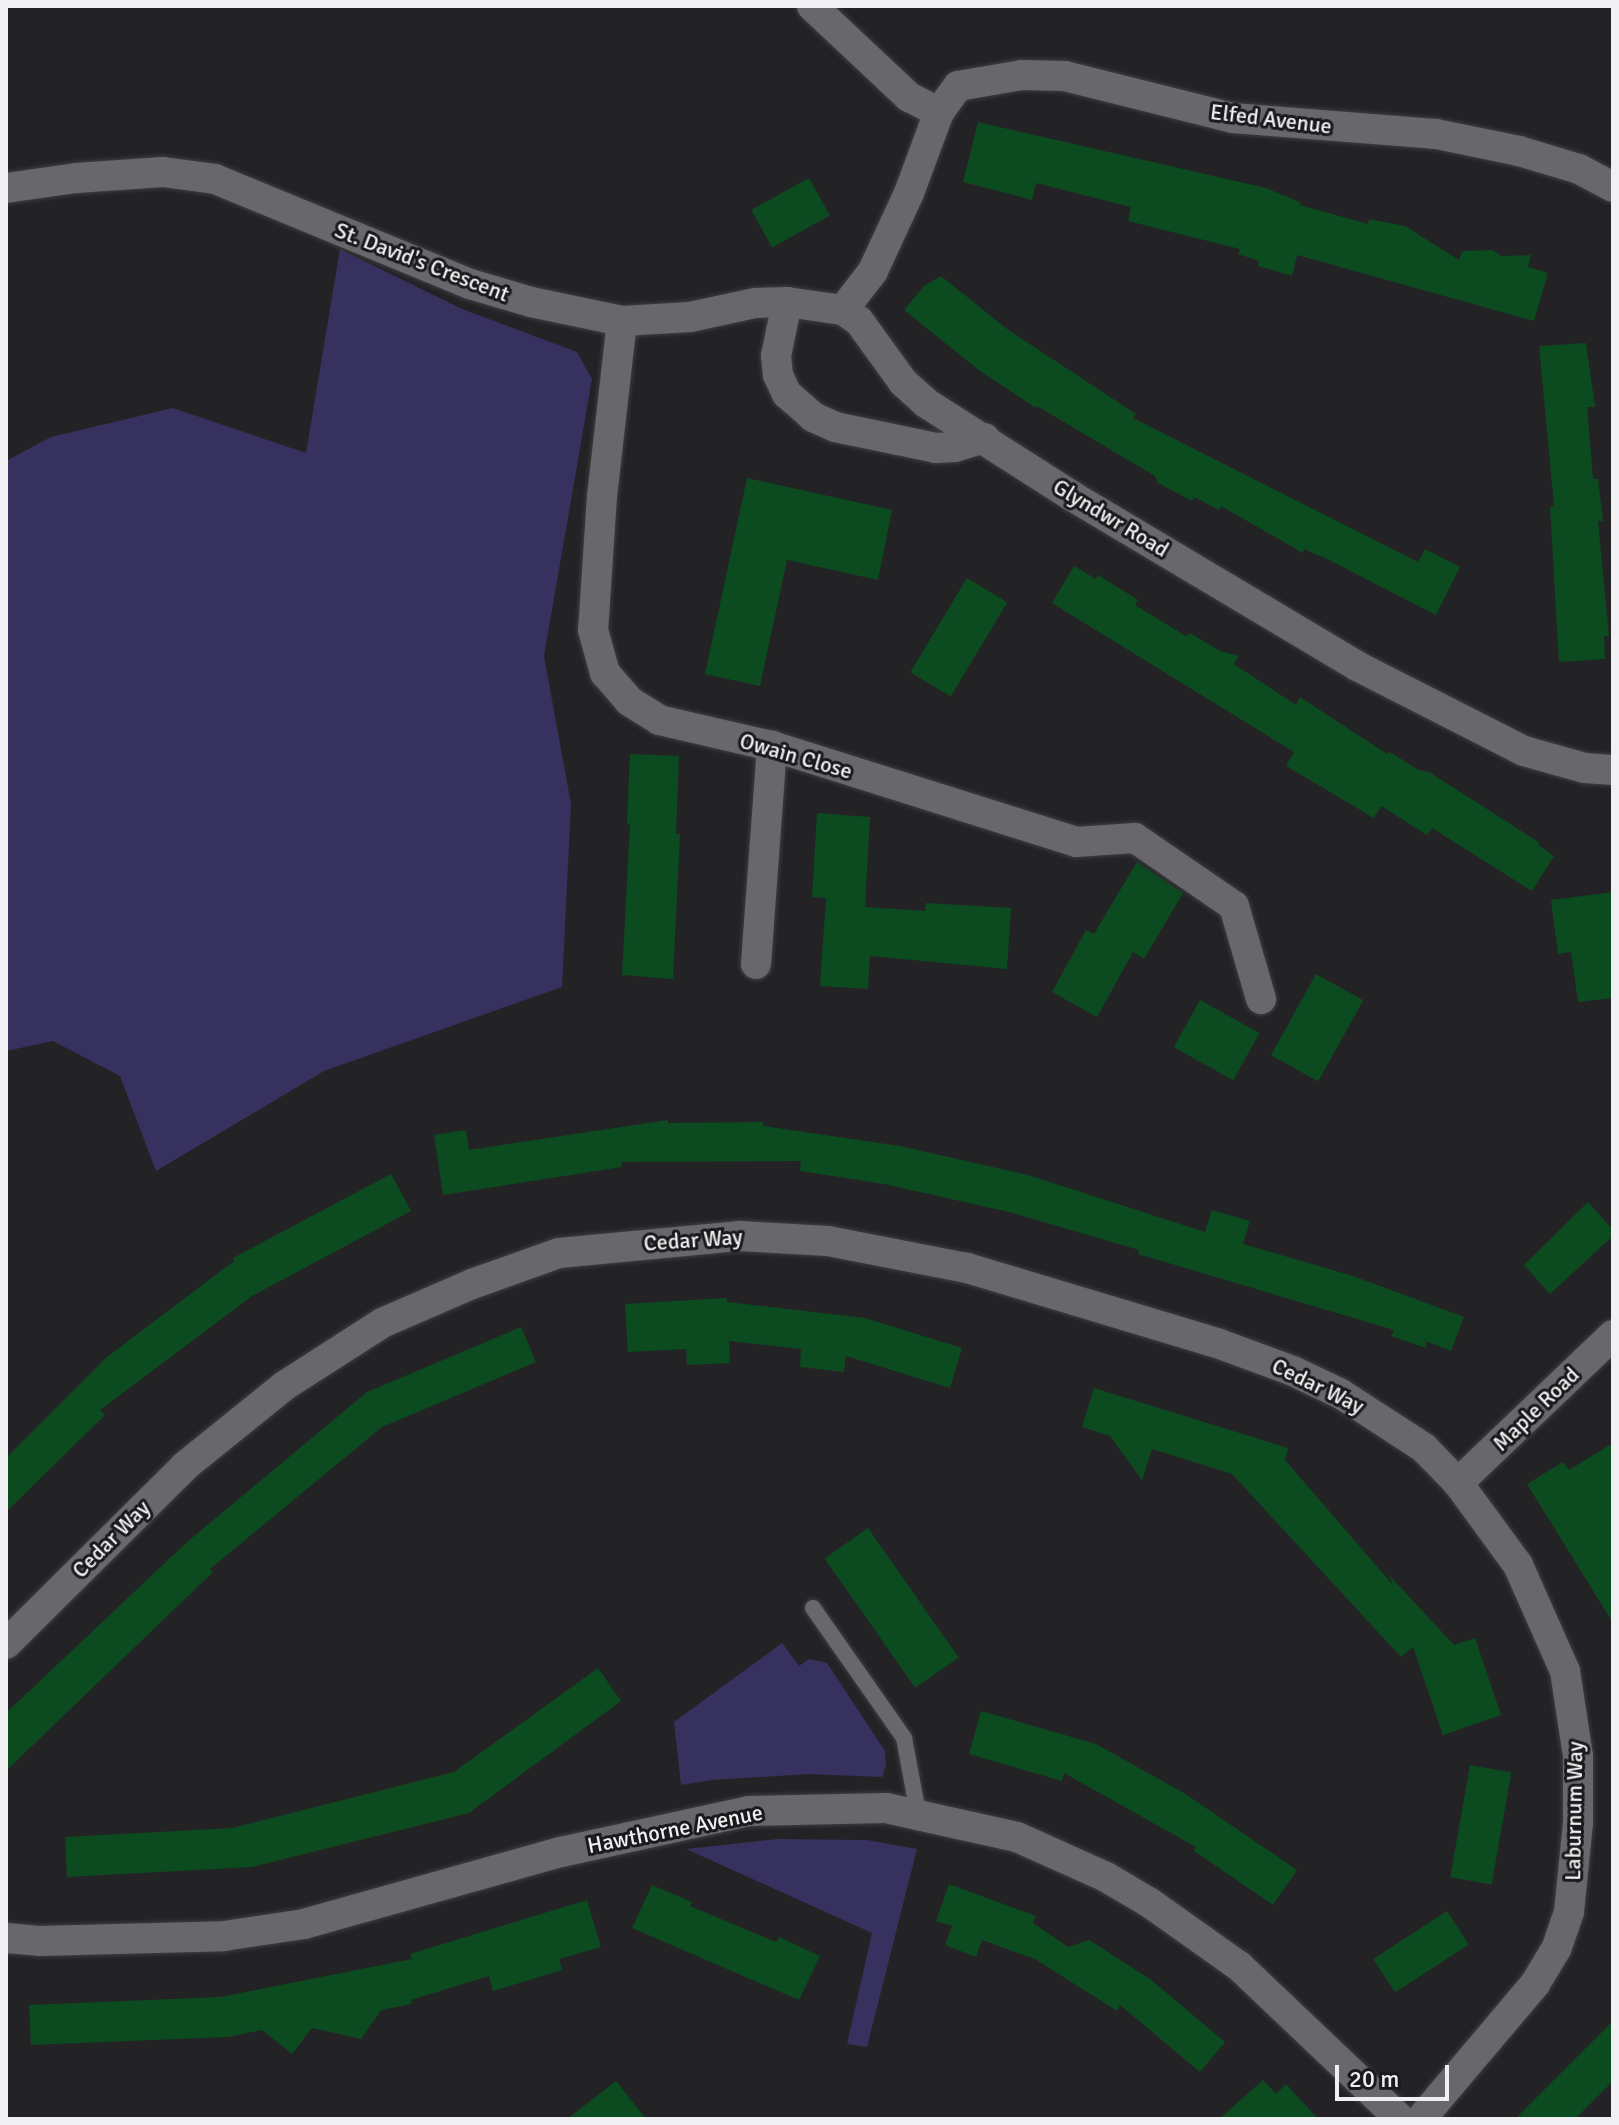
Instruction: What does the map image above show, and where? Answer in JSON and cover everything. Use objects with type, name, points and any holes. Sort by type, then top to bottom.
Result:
[{"type":"street","points":[[812,6],[909,97],[939,112],[909,193],[873,271],[843,310]]},
{"type":"street","name":"Elfed Avenue","points":[[939,112],[958,86],[1022,75],[1065,76],[1233,118],[1436,134],[1519,151],[1579,169],[1613,187]]},
{"type":"street","name":"St. David's Crescent","points":[[6,188],[76,178],[163,172],[215,179],[470,284],[531,302],[622,321],[659,321],[755,303],[787,302],[843,310]]},
{"type":"street","points":[[787,302],[776,356],[778,375],[787,394],[813,417],[835,427],[936,448],[955,447],[985,438]]},
{"type":"street","name":"Glyndwr Road","points":[[843,310],[875,340],[885,360],[926,403],[1072,496],[1357,666],[1524,751],[1570,765],[1613,770]]},
{"type":"street","name":"Owain Close","points":[[622,321],[600,529],[593,630],[605,673],[629,701],[659,720],[772,746],[1076,842],[1135,838],[1234,906],[1261,999]]},
{"type":"street","points":[[756,964],[772,746]]},
{"type":"street","name":"Cedar Way","points":[[6,1644],[185,1466],[284,1386],[382,1323],[472,1284],[559,1253],[658,1241],[740,1236],[828,1241],[927,1259],[1036,1286],[1293,1371],[1386,1421],[1424,1448],[1458,1483]]},
{"type":"street","name":"Maple Road","points":[[1458,1483],[1613,1335]]},
{"type":"street","name":"Laburnum Way","points":[[1421,2119],[1535,1984],[1556,1949],[1569,1912],[1578,1823],[1578,1756],[1565,1671],[1518,1565],[1458,1483]]},
{"type":"street","name":"Hawthorne Avenue","points":[[6,1938],[39,1941],[224,1936],[304,1924],[561,1852],[749,1811],[886,1808],[1017,1837],[1106,1877],[1150,1903],[1239,1966],[1400,2119]]},
{"type":"lane","points":[[813,1608],[904,1738],[918,1813]]},
{"type":"shaded area","points":[[340,249],[462,309],[577,352],[592,379],[544,656],[571,804],[562,987],[324,1071],[156,1171],[120,1076],[53,1041],[6,1051],[6,461],[51,437],[173,408],[306,453]]},
{"type":"shaded area","points":[[782,1643],[799,1666],[809,1659],[827,1663],[885,1751],[886,1765],[882,1777],[808,1774],[681,1785],[674,1722]]},
{"type":"shaded area","points":[[778,1839],[867,1840],[917,1849],[867,2047],[847,2044],[872,1933],[686,1849]]},
{"type":"building","points":[[978,122],[1266,188],[1300,202],[1300,205],[1368,224],[1369,219],[1405,226],[1459,260],[1462,251],[1493,250],[1501,256],[1531,255],[1528,267],[1548,273],[1534,321],[1297,255],[1292,276],[1258,266],[1259,261],[1238,254],[1240,249],[1128,221],[1131,207],[1036,183],[1032,200],[963,182]]},
{"type":"building","points":[[809,178],[830,216],[772,248],[751,210]]},
{"type":"building","points":[[941,276],[1007,329],[1136,414],[1133,418],[1418,562],[1425,549],[1460,567],[1436,615],[1327,559],[1304,549],[1303,553],[1221,506],[1219,510],[1194,497],[1192,501],[1158,483],[1155,476],[1036,408],[980,371],[904,310],[924,286]]},
{"type":"building","points":[[1586,343],[1595,407],[1587,407],[1593,479],[1598,479],[1603,521],[1598,521],[1609,636],[1604,636],[1605,659],[1559,662],[1550,507],[1554,506],[1539,346]]},
{"type":"building","points":[[747,478],[892,510],[878,580],[787,560],[760,686],[705,674]]},
{"type":"building","points":[[1074,566],[1096,579],[1098,575],[1138,600],[1135,605],[1186,636],[1190,633],[1220,651],[1239,656],[1234,664],[1296,705],[1300,697],[1387,754],[1390,752],[1419,770],[1429,772],[1540,843],[1538,845],[1554,856],[1532,891],[1432,828],[1427,835],[1381,806],[1374,818],[1286,766],[1294,752],[1052,603]]},
{"type":"building","points":[[967,578],[1007,602],[951,696],[910,672]]},
{"type":"building","points":[[630,754],[679,756],[676,834],[680,834],[673,979],[622,975],[630,825],[627,824]]},
{"type":"building","points":[[817,813],[870,817],[865,907],[925,911],[926,903],[1011,908],[1007,969],[870,956],[868,989],[820,986],[826,898],[812,897]]},
{"type":"building","points":[[1137,862],[1183,893],[1144,959],[1133,952],[1097,1017],[1052,992],[1086,930],[1094,934]]},
{"type":"building","points":[[1613,892],[1613,998],[1578,1002],[1571,952],[1558,954],[1551,900]]},
{"type":"building","points":[[1316,974],[1363,1000],[1318,1082],[1271,1055]]},
{"type":"building","points":[[1200,1000],[1259,1033],[1233,1080],[1174,1047]]},
{"type":"building","points":[[668,1120],[668,1123],[763,1122],[763,1126],[900,1146],[1028,1175],[1205,1232],[1212,1210],[1250,1221],[1243,1244],[1353,1276],[1464,1317],[1451,1351],[1426,1341],[1426,1348],[1391,1336],[1394,1330],[1138,1254],[1139,1250],[1009,1212],[884,1184],[800,1171],[801,1161],[621,1162],[622,1167],[443,1195],[434,1135],[466,1130],[469,1150]]},
{"type":"building","points":[[391,1174],[411,1211],[252,1296],[100,1410],[105,1415],[6,1512],[6,1458],[107,1357],[234,1261],[233,1258]]},
{"type":"building","points":[[1588,1202],[1613,1230],[1613,1236],[1550,1294],[1524,1265]]},
{"type":"building","points":[[727,1298],[727,1302],[865,1318],[962,1348],[950,1388],[846,1356],[844,1372],[800,1367],[801,1349],[729,1341],[730,1363],[687,1365],[686,1349],[628,1352],[625,1304]]},
{"type":"building","points":[[521,1327],[536,1362],[382,1427],[210,1569],[213,1572],[6,1771],[6,1713],[187,1542],[367,1392]]},
{"type":"building","points":[[1094,1388],[1288,1448],[1285,1460],[1393,1585],[1389,1575],[1454,1645],[1475,1638],[1501,1715],[1443,1735],[1413,1647],[1401,1657],[1232,1474],[1152,1449],[1142,1480],[1110,1436],[1082,1427]]},
{"type":"building","points":[[1613,1443],[1613,1623],[1527,1484],[1563,1462],[1569,1470]]},
{"type":"building","points":[[868,1528],[959,1657],[915,1688],[825,1558]]},
{"type":"building","points":[[598,1668],[621,1701],[469,1813],[252,1867],[67,1877],[65,1837],[232,1828],[454,1772]]},
{"type":"building","points":[[981,1711],[1096,1744],[1184,1793],[1297,1870],[1273,1905],[1194,1851],[1196,1847],[1064,1773],[1062,1781],[969,1754]]},
{"type":"building","points":[[1470,1765],[1511,1772],[1492,1885],[1450,1877]]},
{"type":"building","points":[[949,1884],[1036,1916],[1033,1923],[1068,1947],[1089,1940],[1150,1979],[1225,2042],[1200,2072],[1120,2005],[1117,2011],[1035,1959],[982,1940],[976,1957],[945,1945],[952,1926],[936,1921]]},
{"type":"building","points":[[652,1885],[692,1902],[690,1906],[776,1942],[779,1937],[820,1956],[799,2000],[632,1928]]},
{"type":"building","points":[[587,1900],[601,1947],[559,1959],[562,1970],[493,1991],[489,1976],[411,2000],[412,2004],[381,2010],[361,2039],[312,2028],[292,2054],[262,2030],[228,2037],[31,2045],[29,2005],[220,1997],[412,1959],[410,1954]]},
{"type":"building","points":[[1447,1911],[1469,1945],[1395,1992],[1373,1959]]},
{"type":"building","points":[[1613,2021],[1613,2081],[1575,2119],[1515,2119]]},
{"type":"building","points":[[1263,2080],[1276,2094],[1286,2084],[1318,2119],[1219,2119]]},
{"type":"building","points":[[616,2081],[646,2119],[567,2119]]}]
